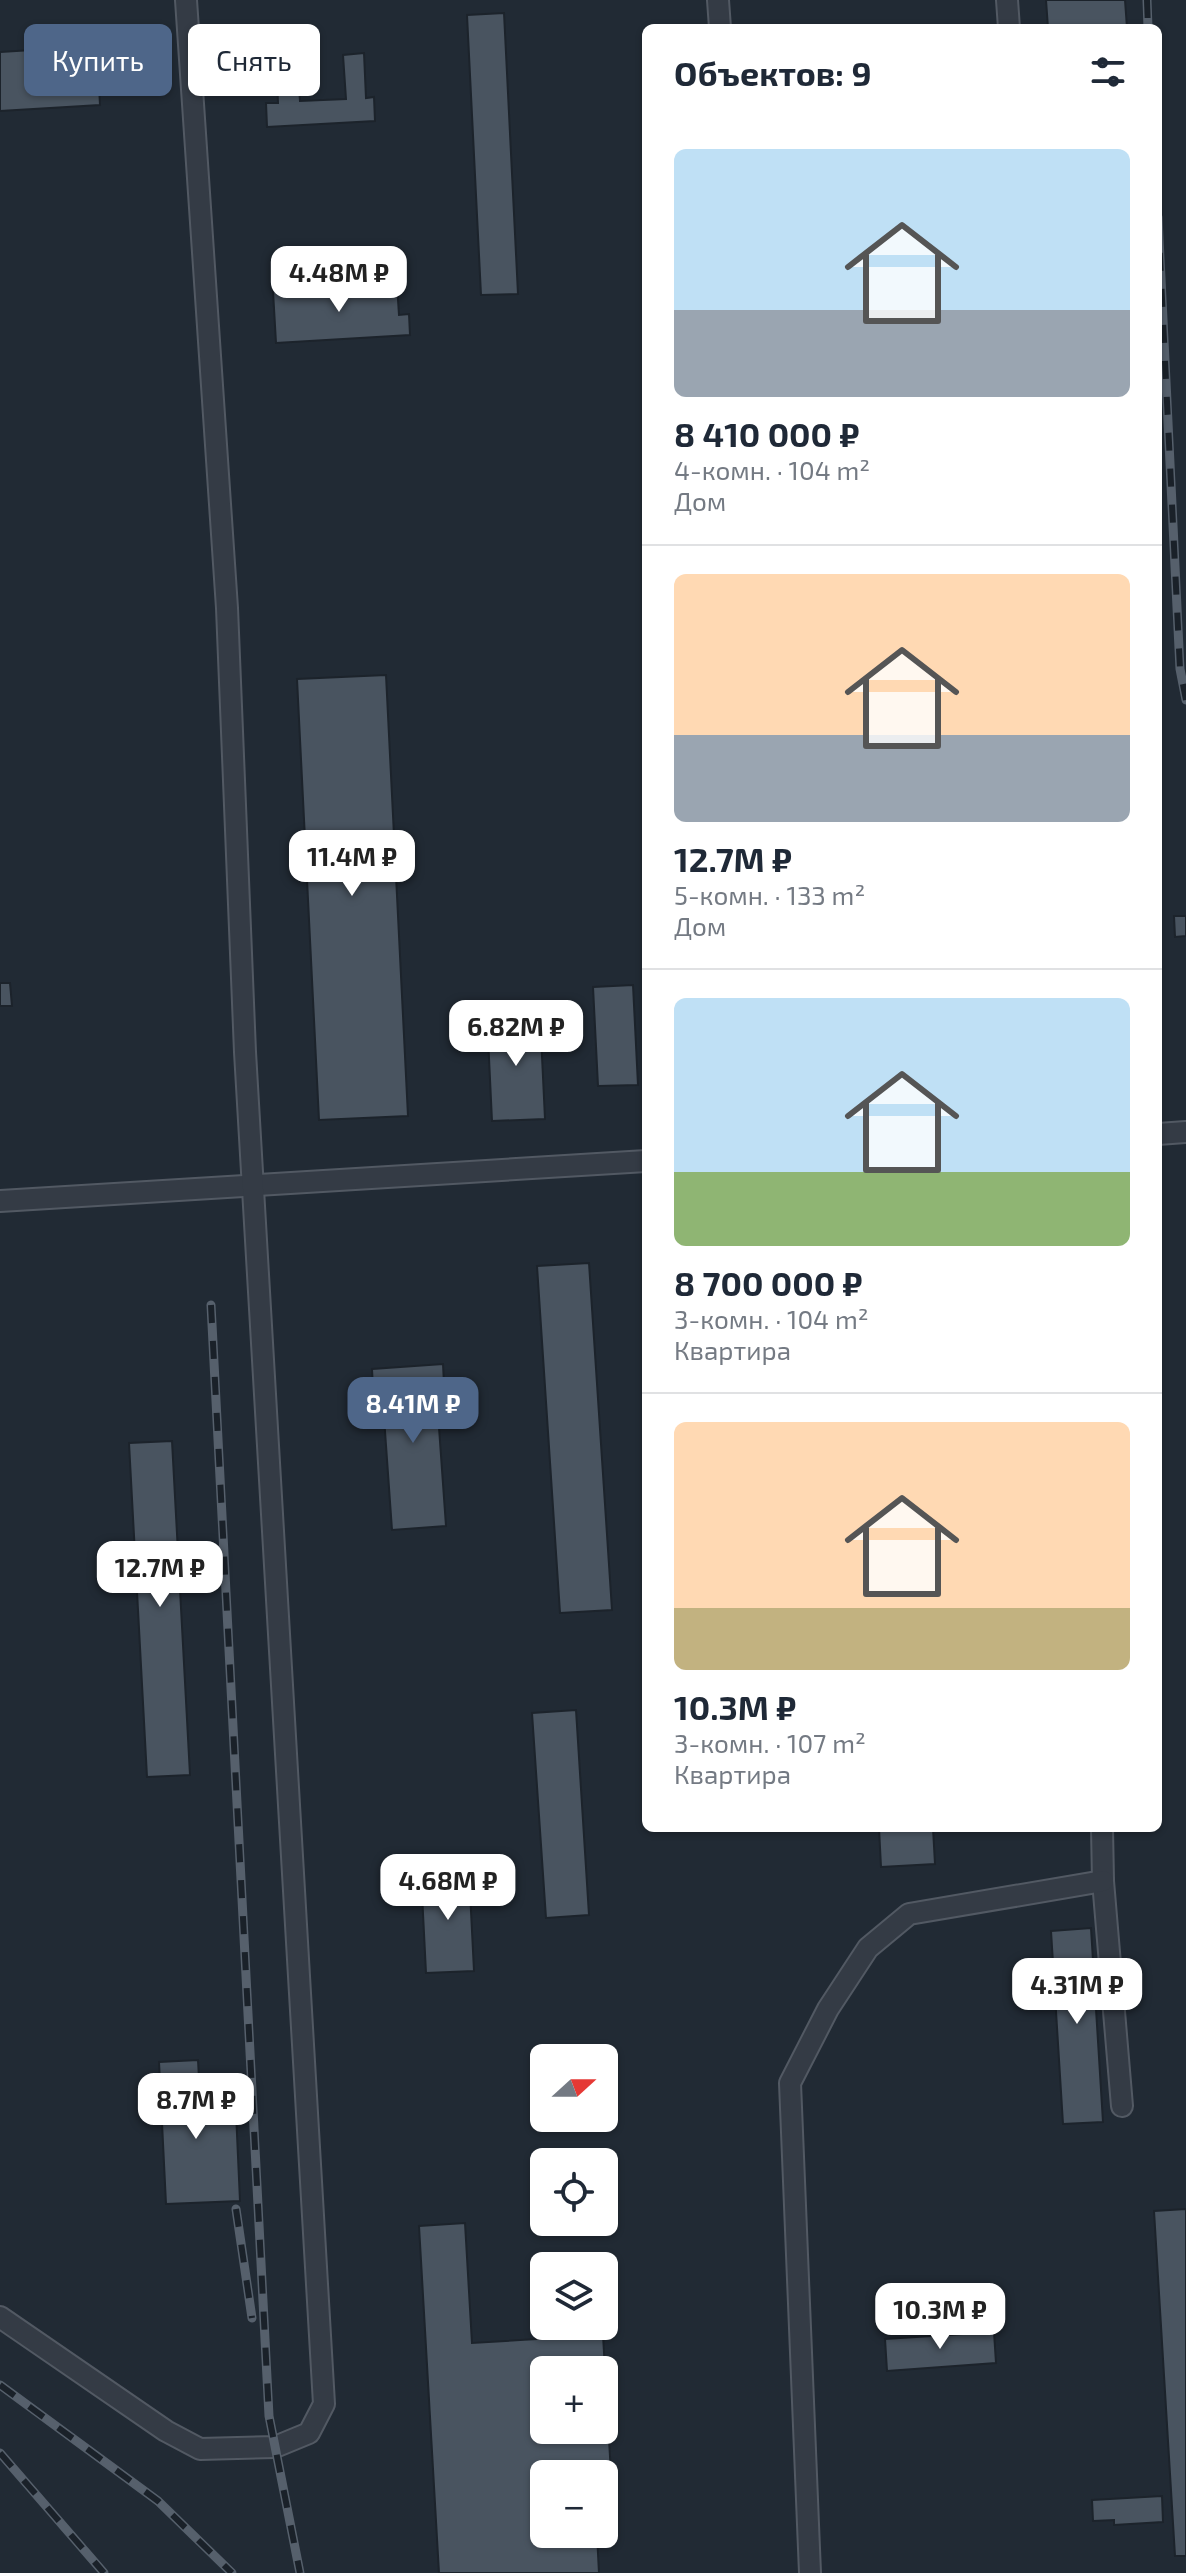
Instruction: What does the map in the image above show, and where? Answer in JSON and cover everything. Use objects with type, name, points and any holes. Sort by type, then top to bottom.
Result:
[{"type":"lane","points":[[0,2317],[166,2431],[200,2449],[275,2447],[309,2433],[324,2404],[253,1184],[227,608],[186,0]]},
{"type":"lane","points":[[718,0],[720,24]]},
{"type":"lane","points":[[1007,0],[1009,24]]},
{"type":"lane","points":[[1162,1134],[1186,1132]]},
{"type":"lane","points":[[0,1201],[642,1161]]},
{"type":"lane","points":[[1102,1832],[1103,1881],[1122,2106]]},
{"type":"lane","points":[[810,2573],[790,2083],[828,2009],[868,1948],[909,1914],[1103,1881]]},
{"type":"building","points":[[1046,0],[1125,0],[1127,24],[1048,24]]},
{"type":"building","points":[[504,13],[518,294],[481,295],[467,15]]},
{"type":"building","points":[[24,51],[24,96],[100,96],[100,105],[0,111],[0,52]]},
{"type":"building","points":[[364,53],[366,98],[374,97],[375,121],[267,127],[266,103],[278,103],[278,96],[300,96],[300,101],[346,99],[343,55]]},
{"type":"building","points":[[397,284],[399,315],[409,314],[410,335],[276,343],[273,291]]},
{"type":"building","points":[[386,675],[408,1116],[319,1120],[297,679]]},
{"type":"building","points":[[1174,916],[1186,916],[1186,936],[1175,937]]},
{"type":"building","points":[[0,983],[10,983],[12,1006],[0,1006]]},
{"type":"building","points":[[633,985],[638,1085],[598,1086],[593,987]]},
{"type":"building","points":[[540,1014],[545,1119],[492,1121],[487,1016]]},
{"type":"building","points":[[589,1263],[612,1610],[560,1613],[537,1266]]},
{"type":"building","points":[[443,1364],[444,1384],[436,1385],[446,1526],[392,1530],[382,1389],[373,1389],[372,1369]]},
{"type":"building","points":[[172,1441],[190,1775],[147,1777],[129,1443]]},
{"type":"building","points":[[576,1710],[589,1915],[546,1918],[532,1713]]},
{"type":"building","points":[[879,1832],[933,1832],[935,1864],[881,1867]]},
{"type":"building","points":[[469,1871],[474,1971],[426,1973],[421,1874]]},
{"type":"building","points":[[1091,1928],[1103,2122],[1063,2124],[1051,1931]]},
{"type":"building","points":[[198,2060],[201,2114],[236,2112],[240,2201],[166,2204],[159,2062]]},
{"type":"building","points":[[1186,2209],[1186,2556],[1175,2556],[1154,2211]]},
{"type":"building","points":[[465,2223],[472,2343],[603,2340],[604,2356],[530,2356],[530,2444],[609,2444],[610,2460],[530,2460],[530,2548],[598,2548],[599,2573],[439,2573],[419,2226]]},
{"type":"building","points":[[994,2332],[996,2363],[887,2371],[885,2339]]},
{"type":"building","points":[[1162,2496],[1163,2522],[1114,2525],[1114,2520],[1093,2521],[1092,2500]]},
{"type":"railway","points":[[1147,0],[1148,24]]},
{"type":"railway","points":[[1162,299],[1180,669],[1186,700]]},
{"type":"railway","points":[[211,1305],[269,2416],[300,2573]]},
{"type":"railway","points":[[236,2209],[252,2318]]},
{"type":"railway","points":[[0,2385],[158,2501],[232,2573]]},
{"type":"railway","points":[[0,2453],[104,2573]]}]
